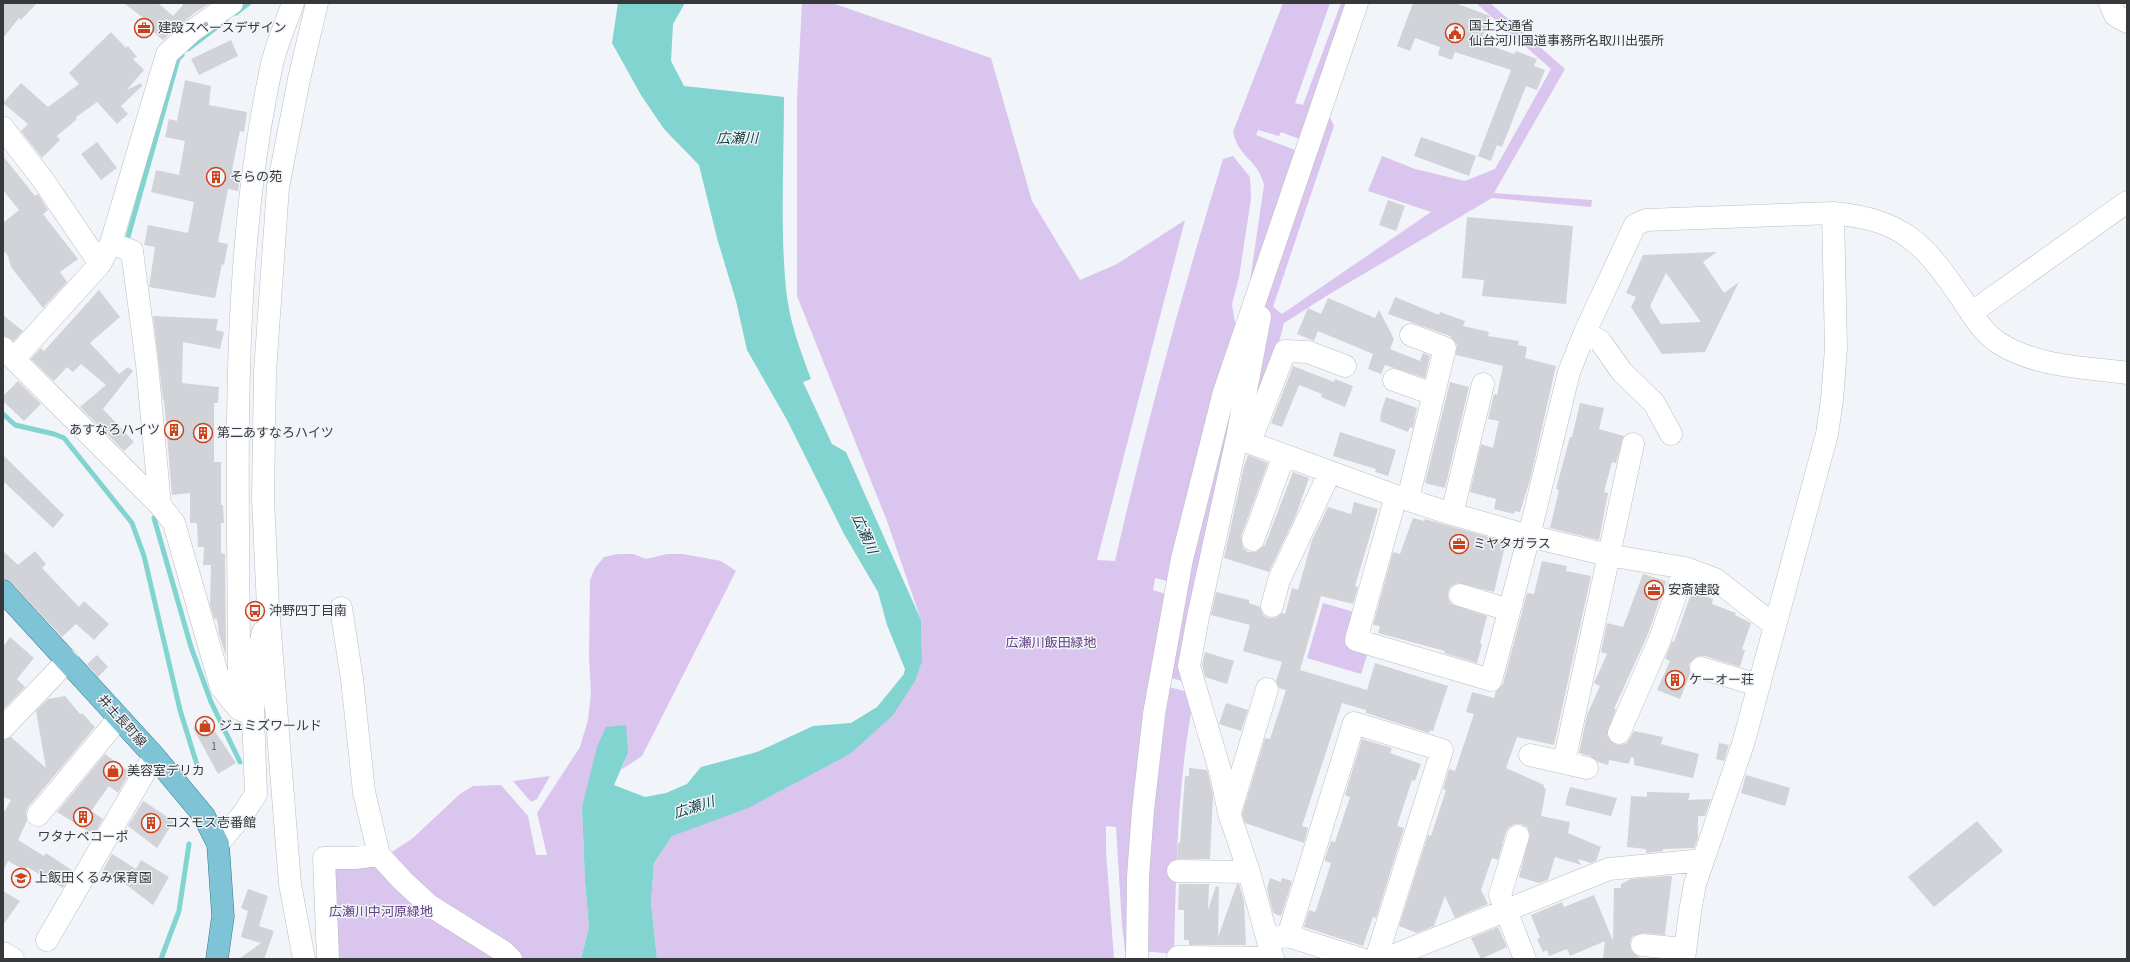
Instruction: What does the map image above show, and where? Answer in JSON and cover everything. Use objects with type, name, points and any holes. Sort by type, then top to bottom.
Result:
[{"type":"main road","name":"井土長町線","points":[[3,591],[68,660],[154,756],[204,816],[218,844],[223,916],[217,959]]},
{"type":"street","points":[[218,844],[243,814],[256,794],[246,712],[238,433],[244,255],[252,185],[273,63],[293,3]]},
{"type":"street","points":[[304,959],[290,884],[268,608],[263,498],[265,380],[278,187],[299,78],[317,3]]},
{"type":"street","points":[[1137,959],[1138,877],[1142,810],[1154,714],[1182,559],[1209,444],[1224,392],[1357,3]]},
{"type":"street","points":[[2110,3],[2116,15],[2127,22]]},
{"type":"street","points":[[160,505],[147,364],[120,247],[167,54],[192,31],[229,4]]},
{"type":"street","points":[[3,128],[43,180],[100,264]]},
{"type":"street","points":[[1971,313],[2127,202]]},
{"type":"street","points":[[1642,945],[1684,954],[1691,905],[1703,860],[1743,744],[1774,625],[1819,468],[1832,400],[1836,348],[1833,213]]},
{"type":"street","points":[[1412,335],[1446,348],[1402,498],[1356,640],[1491,680],[1529,536],[1569,372],[1585,332],[1635,225],[1640,222],[1646,220],[1833,213],[1861,216],[1884,222],[1912,238],[1932,258],[1971,313],[1990,336],[2025,356],[2076,366],[2127,373]]},
{"type":"street","points":[[120,247],[100,264],[9,353],[160,505],[174,523],[221,687],[246,712]]},
{"type":"street","points":[[1253,306],[1260,313],[1244,440],[1198,617],[1189,666],[1221,774],[1229,813],[1275,948]]},
{"type":"street","points":[[1585,332],[1600,341],[1622,372],[1654,403],[1672,434]]},
{"type":"street","points":[[1244,440],[1285,351],[1308,352],[1345,366]]},
{"type":"street","points":[[1394,380],[1433,394]]},
{"type":"street","points":[[1452,514],[1483,384]]},
{"type":"street","points":[[1244,440],[1402,498],[1452,514],[1529,536],[1608,554],[1685,568],[1715,579],[1774,625]]},
{"type":"street","points":[[1564,762],[1633,444]]},
{"type":"street","points":[[1253,540],[1284,455]]},
{"type":"street","points":[[1272,606],[1280,580],[1330,472]]},
{"type":"street","points":[[1619,732],[1660,639],[1685,568]]},
{"type":"street","points":[[1460,595],[1509,610]]},
{"type":"street","points":[[246,712],[268,608]]},
{"type":"street","points":[[341,608],[352,679],[364,792],[379,855],[402,882],[429,905],[504,952],[511,959]]},
{"type":"street","points":[[3,728],[68,660]]},
{"type":"street","points":[[1701,668],[1758,686]]},
{"type":"street","points":[[1229,813],[1267,689]]},
{"type":"street","points":[[38,815],[119,718]]},
{"type":"street","points":[[1275,948],[1354,723],[1442,750],[1376,959]]},
{"type":"street","points":[[1530,755],[1587,768]]},
{"type":"street","points":[[47,940],[154,756]]},
{"type":"street","points":[[1518,836],[1500,896],[1525,959]]},
{"type":"street","points":[[328,959],[324,858],[354,858],[379,855]]},
{"type":"street","points":[[1386,959],[1426,951],[1505,910],[1609,869],[1703,860]]},
{"type":"street","points":[[1178,871],[1250,872]]},
{"type":"street","points":[[1178,959],[1178,957],[1275,948],[1362,959]]},
{"type":"street","points":[[3,954],[13,959]]},
{"type":"green space","name":"広瀬川飯田緑地","points":[[802,3],[832,3],[991,58],[1032,201],[1080,280],[1117,264],[1185,220],[1097,560],[1115,561],[1165,359],[1223,159],[1233,156],[1250,177],[1251,199],[1239,277],[1232,304],[1236,329],[1171,582],[1155,578],[1153,590],[1169,595],[1131,959],[1126,959],[1122,925],[1116,827],[1106,826],[1106,851],[1114,959],[657,959],[651,902],[654,863],[672,836],[850,754],[922,661],[921,620],[887,521],[797,296],[797,99]]},
{"type":"green space","points":[[1283,3],[1330,3],[1295,103],[1303,105],[1341,3],[1347,3],[1299,139],[1281,132],[1279,136],[1258,130],[1256,135],[1295,150],[1249,288],[1264,185],[1261,176],[1240,148],[1233,132]]},
{"type":"green space","points":[[1476,3],[1490,3],[1565,69],[1494,193],[1592,200],[1591,207],[1492,198],[1328,295],[1284,323],[1278,346],[1247,428],[1264,302],[1327,111],[1334,126],[1273,307],[1282,314],[1431,212],[1368,191],[1382,156],[1415,169],[1465,181],[1495,169],[1551,69]]},
{"type":"green space","points":[[1252,321],[1186,682],[1167,677],[1182,587]]},
{"type":"green space","name":"広瀬川中河原緑地","points":[[618,554],[633,554],[646,559],[667,554],[683,554],[721,561],[736,571],[642,756],[621,770],[628,753],[582,807],[585,882],[589,927],[581,959],[336,959],[332,867],[389,854],[413,838],[460,794],[473,786],[501,785],[528,816],[536,855],[547,855],[537,813],[580,747],[588,720],[591,693],[589,657],[590,580],[595,568],[604,557]]},
{"type":"green space","points":[[1323,603],[1354,612],[1345,646],[1368,652],[1361,674],[1307,658]]},
{"type":"green space","points":[[1165,686],[1188,692],[1196,710],[1191,713],[1186,743],[1180,803],[1174,954],[1143,951],[1144,889],[1167,704]]},
{"type":"green space","points":[[550,776],[537,799],[531,802],[513,781]]},
{"type":"water","name":"広瀬川","points":[[618,3],[685,3],[673,24],[671,61],[684,86],[784,97],[784,266],[787,301],[792,323],[811,379],[803,382],[832,444],[846,452],[921,620],[922,661],[915,681],[893,715],[850,754],[748,808],[672,836],[654,863],[651,902],[657,959],[581,959],[589,927],[585,882],[582,807],[597,747],[606,727],[626,725],[628,753],[614,785],[645,797],[666,793],[687,784],[701,767],[757,752],[813,726],[851,723],[877,707],[904,674],[905,669],[887,625],[878,592],[844,534],[787,420],[747,350],[736,301],[717,238],[699,165],[664,129],[641,95],[612,43]]},
{"type":"building","points":[[3,3],[37,3],[21,20],[19,18],[3,38]]},
{"type":"building","points":[[124,3],[158,3],[173,16],[183,5],[181,3],[210,3],[193,14],[163,40],[149,28],[152,25]]},
{"type":"building","points":[[1413,3],[1455,3],[1490,16],[1481,42],[1514,54],[1516,51],[1537,59],[1534,66],[1545,70],[1537,90],[1526,86],[1502,147],[1497,145],[1491,161],[1478,156],[1511,70],[1455,52],[1452,60],[1438,55],[1440,47],[1415,38],[1410,51],[1397,46]]},
{"type":"building","points":[[111,32],[126,48],[128,46],[137,57],[133,59],[144,70],[127,90],[141,83],[142,86],[121,106],[128,114],[117,124],[97,102],[75,118],[77,119],[57,136],[60,140],[42,158],[21,131],[28,124],[3,103],[21,83],[48,107],[79,84],[69,73]]},
{"type":"building","points":[[231,40],[238,56],[199,75],[191,59]]},
{"type":"building","points":[[185,80],[211,86],[209,105],[247,112],[244,132],[240,131],[232,170],[241,172],[238,191],[228,189],[218,242],[228,244],[215,298],[149,287],[155,247],[144,245],[148,225],[188,233],[194,202],[151,192],[156,170],[179,175],[185,141],[165,137],[169,119],[177,121]]},
{"type":"building","points":[[1421,137],[1476,156],[1469,176],[1414,156]]},
{"type":"building","points":[[97,142],[117,168],[101,180],[81,154]]},
{"type":"building","points":[[3,156],[35,196],[38,194],[48,210],[43,214],[78,259],[60,272],[67,282],[43,308],[11,267],[8,256],[3,250],[3,223],[19,210],[3,190]]},
{"type":"building","points":[[1388,200],[1405,206],[1396,231],[1379,225]]},
{"type":"building","points":[[1467,217],[1573,226],[1566,304],[1482,296],[1484,280],[1462,278]]},
{"type":"building","points":[[1717,252],[1703,262],[1724,293],[1739,282],[1705,352],[1662,354],[1631,307],[1636,297],[1626,293],[1643,255]],"holes":[[[1666,273],[1701,322],[1661,324],[1650,306]]]},
{"type":"building","points":[[99,290],[120,317],[90,343],[119,374],[128,367],[133,371],[103,409],[134,442],[124,451],[80,407],[106,385],[81,364],[73,372],[67,367],[54,381],[31,359],[41,348],[44,351]]},
{"type":"building","points":[[1395,297],[1439,315],[1440,312],[1465,321],[1463,326],[1489,332],[1488,336],[1519,341],[1518,345],[1527,347],[1525,358],[1556,366],[1530,480],[1520,512],[1515,511],[1514,514],[1494,509],[1496,499],[1470,492],[1481,444],[1493,448],[1499,421],[1488,419],[1494,394],[1497,395],[1503,366],[1456,355],[1457,345],[1450,336],[1388,314]]},
{"type":"building","points":[[1328,298],[1375,318],[1379,310],[1394,339],[1390,349],[1420,361],[1423,353],[1430,356],[1425,378],[1385,365],[1381,374],[1368,369],[1373,354],[1318,331],[1314,341],[1297,334],[1308,308],[1321,314]]},
{"type":"building","points":[[3,315],[23,331],[14,341],[3,336]]},
{"type":"building","points":[[153,316],[218,319],[216,330],[224,332],[220,349],[183,342],[182,383],[219,387],[218,403],[214,403],[214,462],[221,462],[221,505],[223,505],[224,523],[221,523],[221,553],[225,554],[226,656],[219,634],[217,619],[214,619],[210,605],[211,565],[203,565],[204,547],[198,547],[197,523],[190,523],[190,493],[172,495],[164,401]]},
{"type":"building","points":[[1293,366],[1334,382],[1335,379],[1353,386],[1345,407],[1321,397],[1322,394],[1299,385],[1282,427],[1271,423]]},
{"type":"building","points":[[18,381],[41,404],[24,421],[3,401],[3,396]]},
{"type":"building","points":[[1450,382],[1469,387],[1445,488],[1425,483]]},
{"type":"building","points":[[1386,397],[1417,408],[1413,428],[1410,427],[1408,432],[1380,421],[1380,416]]},
{"type":"building","points":[[1580,403],[1604,408],[1599,429],[1624,436],[1616,463],[1612,462],[1604,492],[1608,493],[1599,540],[1550,528],[1559,490],[1556,489],[1570,437],[1572,437]]},
{"type":"building","points":[[1340,432],[1396,450],[1388,476],[1375,472],[1376,469],[1333,456]]},
{"type":"building","points":[[3,455],[64,515],[53,528],[3,481]]},
{"type":"building","points":[[1248,455],[1268,463],[1241,536],[1243,548],[1248,552],[1256,552],[1265,545],[1293,472],[1309,478],[1296,515],[1269,572],[1224,558],[1244,466]]},
{"type":"building","points":[[1354,502],[1378,509],[1355,586],[1358,587],[1353,604],[1321,596],[1300,670],[1367,690],[1375,663],[1448,686],[1433,731],[1430,730],[1429,733],[1366,713],[1366,710],[1342,703],[1302,826],[1308,828],[1304,843],[1245,823],[1242,814],[1265,738],[1270,739],[1286,690],[1279,688],[1276,681],[1282,662],[1243,651],[1250,625],[1211,615],[1216,592],[1249,600],[1249,603],[1260,607],[1263,615],[1268,618],[1276,618],[1282,613],[1285,614],[1292,588],[1298,590],[1312,540],[1328,507],[1351,514]]},
{"type":"building","points":[[1413,518],[1424,521],[1425,519],[1506,542],[1494,592],[1458,583],[1451,586],[1448,592],[1448,598],[1451,604],[1487,616],[1480,643],[1482,644],[1477,663],[1444,653],[1445,651],[1378,633],[1380,626],[1373,625],[1393,552],[1400,554]]},
{"type":"building","points":[[3,551],[18,565],[35,551],[46,564],[42,568],[79,607],[84,601],[109,624],[94,640],[76,624],[62,637],[12,583],[3,579]]},
{"type":"building","points":[[1542,561],[1567,566],[1566,571],[1591,576],[1554,745],[1517,737],[1506,768],[1544,785],[1544,788],[1546,789],[1541,816],[1570,822],[1568,833],[1601,847],[1596,861],[1591,863],[1578,859],[1581,865],[1555,857],[1548,880],[1539,883],[1519,877],[1530,834],[1527,827],[1521,824],[1515,824],[1509,827],[1506,832],[1498,860],[1492,858],[1481,890],[1488,904],[1455,918],[1445,896],[1434,926],[1417,933],[1399,926],[1428,835],[1431,836],[1446,790],[1443,789],[1449,769],[1455,771],[1474,714],[1466,712],[1472,692],[1494,698],[1496,691],[1503,684],[1527,593],[1534,594]]},
{"type":"building","points":[[1643,574],[1666,581],[1648,634],[1614,709],[1616,709],[1607,735],[1614,744],[1621,745],[1627,743],[1634,731],[1663,737],[1661,744],[1699,754],[1693,778],[1634,765],[1634,758],[1631,757],[1629,764],[1609,760],[1608,765],[1598,762],[1590,756],[1579,753],[1587,715],[1600,686],[1594,683],[1607,654],[1601,652],[1607,623],[1623,627]]},
{"type":"building","points":[[1692,591],[1713,599],[1712,604],[1736,613],[1735,615],[1751,623],[1742,649],[1745,650],[1740,667],[1705,656],[1698,656],[1689,664],[1690,674],[1680,699],[1657,690],[1670,661],[1665,659],[1672,641],[1674,642]]},
{"type":"building","points":[[10,637],[34,658],[17,679],[25,687],[3,710],[3,647]]},
{"type":"building","points":[[1205,652],[1234,661],[1227,684],[1205,677],[1202,665]]},
{"type":"building","points":[[97,655],[108,667],[98,677],[87,664]]},
{"type":"building","points":[[65,696],[80,714],[82,713],[95,727],[28,807],[26,813],[27,821],[18,840],[44,856],[46,853],[73,871],[63,888],[27,867],[26,871],[8,861],[3,871],[3,814],[11,800],[3,797],[3,740],[11,737],[46,768],[36,711],[48,699]]},
{"type":"building","points":[[1226,703],[1248,710],[1241,731],[1219,724]]},
{"type":"building","points":[[208,721],[236,763],[218,774],[193,728]]},
{"type":"building","points":[[1362,739],[1392,748],[1390,753],[1421,764],[1415,781],[1412,780],[1397,826],[1404,828],[1376,918],[1373,917],[1363,946],[1304,927],[1309,910],[1315,912],[1331,863],[1325,861],[1325,859],[1331,841],[1335,842],[1350,797],[1345,795]]},
{"type":"building","points":[[1719,743],[1729,745],[1724,761],[1716,759]]},
{"type":"building","points":[[105,754],[130,772],[118,793],[109,786],[91,811],[103,819],[94,835],[57,812]]},
{"type":"building","points":[[1189,768],[1207,770],[1209,777],[1213,795],[1210,859],[1177,859],[1178,843],[1180,843],[1185,776],[1189,776]]},
{"type":"building","points":[[1746,775],[1790,788],[1785,806],[1741,793]]},
{"type":"building","points":[[1570,787],[1617,798],[1611,816],[1565,805]]},
{"type":"building","points":[[1647,792],[1690,793],[1688,800],[1711,799],[1705,816],[1698,816],[1698,838],[1694,848],[1663,849],[1663,851],[1646,853],[1646,849],[1627,847],[1631,796],[1647,797]]},
{"type":"building","name":"コスモス壱番館","points":[[143,801],[174,821],[157,848],[128,826]]},
{"type":"building","points":[[1977,821],[2003,851],[1934,907],[1908,877]]},
{"type":"building","points":[[112,854],[136,869],[141,860],[169,877],[153,905],[116,877],[113,882],[101,874]]},
{"type":"building","points":[[1672,876],[1665,935],[1643,933],[1632,937],[1630,943],[1631,950],[1641,959],[1603,959],[1605,941],[1570,956],[1567,949],[1549,956],[1547,950],[1543,952],[1537,939],[1540,938],[1531,915],[1562,902],[1564,907],[1594,895],[1613,941],[1614,888],[1621,888],[1621,884],[1631,879]]},
{"type":"building","points":[[1270,878],[1281,882],[1282,878],[1292,881],[1281,916],[1273,913],[1267,889]]},
{"type":"building","points":[[1179,884],[1209,884],[1208,910],[1216,886],[1219,887],[1218,937],[1237,884],[1239,884],[1244,902],[1246,945],[1189,945],[1189,940],[1184,940],[1184,910],[1178,910]]},
{"type":"building","points":[[248,889],[268,896],[259,926],[274,931],[264,959],[239,959],[261,943],[241,937],[248,911],[241,908]]},
{"type":"building","name":"上飯田くるみ保育園","points":[[3,891],[20,901],[3,925]]},
{"type":"building","points":[[1498,927],[1507,947],[1481,959],[1471,938]]},
{"type":"waterway","points":[[236,13],[249,3]]},
{"type":"waterway","points":[[188,49],[226,20]]},
{"type":"waterway","points":[[126,244],[178,59],[182,55]]},
{"type":"waterway","points":[[3,414],[15,425],[54,434],[64,438],[132,523],[144,556],[180,710],[198,768]]},
{"type":"waterway","points":[[154,518],[191,647],[211,702],[240,762]]},
{"type":"waterway","points":[[161,959],[179,911],[189,844]]},
{"type":"place","name":"建設スペースデザイン","points":[[144,28]]},
{"type":"place","name":"国土交通省 仙台河川国道事務所名取川出張所","points":[[1455,33]]},
{"type":"place","name":"そらの苑","points":[[216,177]]},
{"type":"place","name":"あすなろハイツ","points":[[174,430]]},
{"type":"place","name":"第二あすなろハイツ","points":[[203,433]]},
{"type":"place","name":"ミヤタガラス","points":[[1459,544]]},
{"type":"place","name":"安斎建設","points":[[1654,590]]},
{"type":"place","name":"沖野四丁目南","points":[[255,611]]},
{"type":"place","name":"ケーオー荘","points":[[1675,680]]},
{"type":"place","name":"ジュミズワールド","points":[[205,726]]},
{"type":"place","name":"美容室デリカ","points":[[113,771]]},
{"type":"place","name":"ワタナベコーポ","points":[[83,817]]},
{"type":"place","name":"コスモス壱番館","points":[[151,823]]},
{"type":"place","name":"上飯田くるみ保育園","points":[[21,878]]}]
